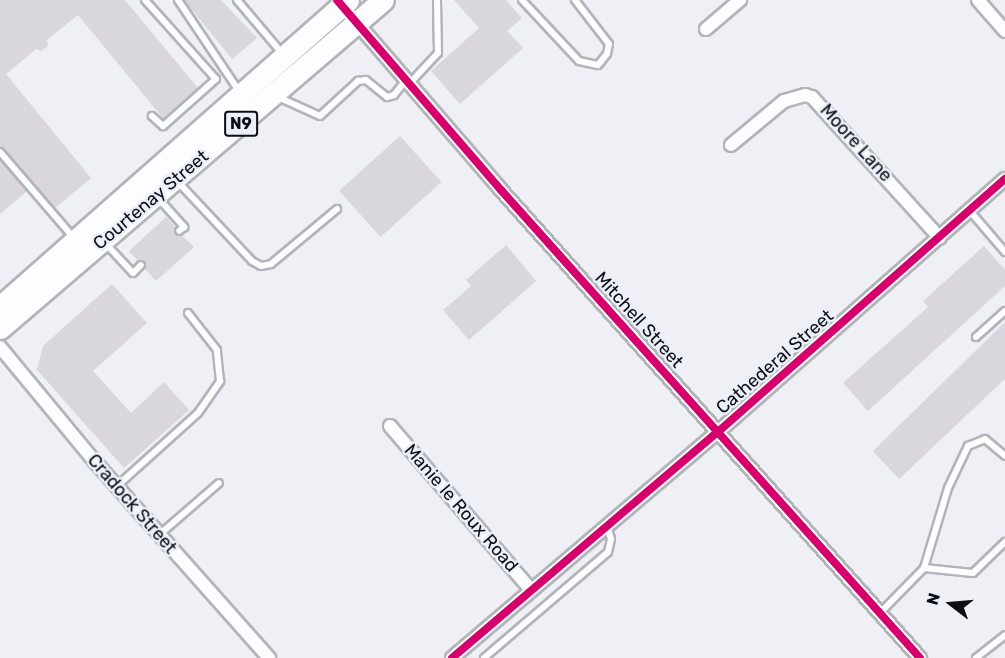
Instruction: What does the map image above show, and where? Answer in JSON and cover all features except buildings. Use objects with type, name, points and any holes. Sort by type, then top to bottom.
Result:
[{"type":"highway","name":"Courtenay Street","points":[[0,327],[157,197],[383,0]]},
{"type":"highway","name":"Courtenay Street","points":[[0,307],[243,97],[342,2]]},
{"type":"street","points":[[706,28],[741,0]]},
{"type":"street","points":[[978,0],[1005,31]]},
{"type":"street","name":"Mitchell Street","points":[[342,2],[408,82],[920,658]]},
{"type":"street","name":"Moore Lane","points":[[731,145],[784,101],[805,94],[812,97],[940,238]]},
{"type":"street","name":"Cathederal Street","points":[[452,658],[719,431],[1005,179]]},
{"type":"street","name":"Cradock Street","points":[[0,347],[158,535],[269,658]]},
{"type":"street","name":"Manie le Roux Road","points":[[390,426],[531,590]]},
{"type":"lane","points":[[145,0],[216,79],[163,126],[152,116]]},
{"type":"lane","points":[[178,0],[214,48],[243,97]]},
{"type":"lane","points":[[237,0],[286,58]]},
{"type":"lane","points":[[272,96],[286,98],[320,116],[358,81],[366,80],[387,97],[394,95],[438,53],[436,0]]},
{"type":"lane","points":[[522,0],[579,61],[598,65],[608,54],[609,44],[574,0]]},
{"type":"lane","points":[[0,152],[76,240]]},
{"type":"lane","points":[[176,180],[252,261],[261,266],[271,264],[337,209]]},
{"type":"lane","points":[[157,197],[184,227],[179,231]]},
{"type":"lane","points":[[970,211],[1005,252]]},
{"type":"lane","points":[[103,240],[133,273],[141,265]]},
{"type":"lane","points":[[976,337],[1005,311]]},
{"type":"lane","points":[[116,486],[198,413],[220,381],[217,350],[188,313]]},
{"type":"lane","points":[[880,612],[924,567],[948,488],[968,446],[985,439],[1005,456]]},
{"type":"lane","points":[[158,535],[219,483]]},
{"type":"lane","points":[[484,658],[608,552],[611,539],[607,526]]},
{"type":"lane","points":[[924,567],[973,573],[1005,542]]},
{"type":"lane","points":[[976,658],[1005,635]]},
{"type":"cycle path","points":[[337,0],[501,190],[920,658]]},
{"type":"cycle path","points":[[452,658],[719,431],[1005,179]]}]
